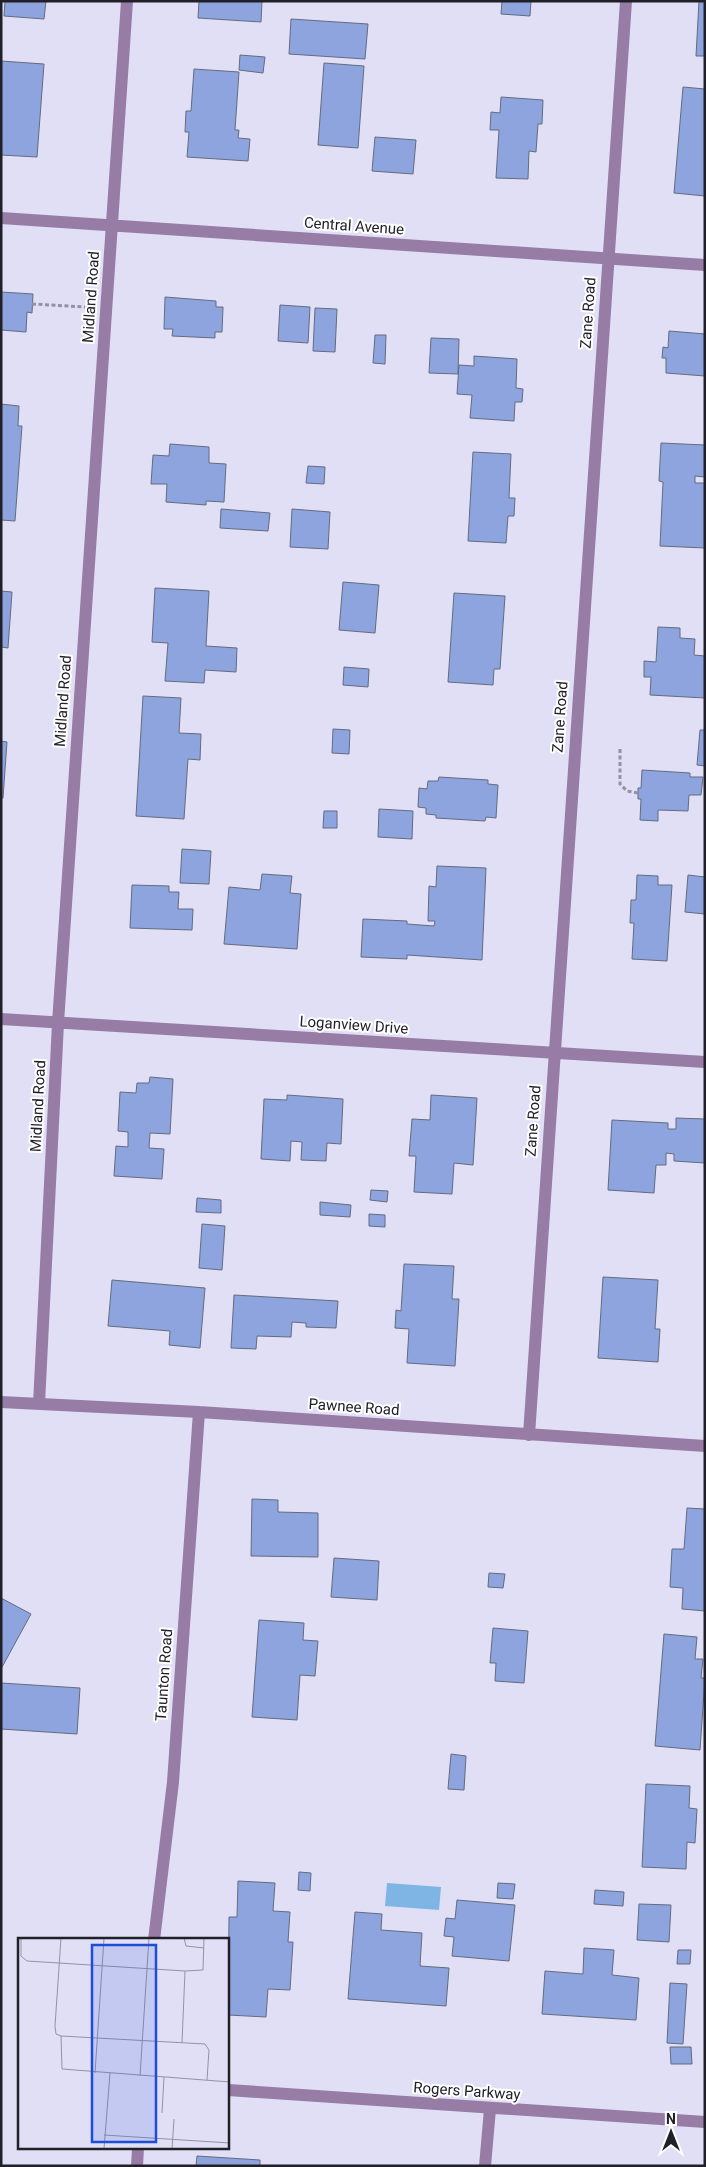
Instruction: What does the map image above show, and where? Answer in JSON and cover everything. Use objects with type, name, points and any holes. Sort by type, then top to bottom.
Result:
[{"type":"street","name":"Midland Road","points":[[39,1404],[58,1023],[127,1]]},
{"type":"street","name":"Zane Road","points":[[529,1435],[626,1]]},
{"type":"street","name":"Central Avenue","points":[[1,218],[705,265]]},
{"type":"street","name":"Loganview Drive","points":[[1,1019],[705,1062]]},
{"type":"street","name":"Pawnee Road","points":[[1,1402],[199,1412],[705,1446]]},
{"type":"street","name":"Taunton Road","points":[[154,1938],[173,1782],[199,1412]]},
{"type":"street","name":"Rogers Parkway","points":[[229,2090],[705,2122]]},
{"type":"street","points":[[486,2166],[490,2109]]},
{"type":"street","points":[[137,2166],[138,2150]]},
{"type":"path","points":[[32,304],[106,308]]},
{"type":"path","points":[[620,749],[620,784],[627,791],[638,794]]},
{"type":"water","points":[[387,1883],[441,1887],[439,1910],[385,1906]]},
{"type":"building","points":[[5,1],[46,1],[44,19],[4,16]]},
{"type":"building","points":[[199,1],[262,1],[261,22],[198,18]]},
{"type":"building","points":[[502,1],[531,1],[530,16],[501,14]]},
{"type":"building","points":[[699,1],[705,1],[705,56],[696,56]]},
{"type":"building","points":[[291,19],[368,24],[365,59],[289,54]]},
{"type":"building","points":[[240,55],[265,57],[263,73],[239,70]]},
{"type":"building","points":[[1,61],[44,64],[37,157],[1,155]]},
{"type":"building","points":[[324,63],[364,66],[358,148],[318,145]]},
{"type":"building","points":[[194,69],[239,72],[235,130],[239,130],[238,138],[250,139],[248,161],[187,157],[189,132],[185,132],[186,111],[191,111]]},
{"type":"building","points":[[683,87],[705,89],[705,196],[674,193]]},
{"type":"building","points":[[501,97],[543,100],[542,124],[538,124],[536,152],[529,151],[528,179],[496,178],[499,130],[490,130],[491,112],[500,113]]},
{"type":"building","points":[[375,137],[416,140],[413,174],[372,171]]},
{"type":"building","points":[[1,292],[33,294],[32,313],[27,312],[26,332],[1,330]]},
{"type":"building","points":[[165,297],[216,301],[216,307],[223,307],[222,332],[215,332],[215,338],[172,336],[173,329],[164,329]]},
{"type":"building","points":[[280,305],[310,307],[308,343],[278,341]]},
{"type":"building","points":[[315,308],[337,309],[335,352],[313,351]]},
{"type":"building","points":[[669,331],[705,334],[705,376],[666,373],[666,358],[662,358],[663,347],[668,348]]},
{"type":"building","points":[[375,335],[386,335],[385,364],[373,363]]},
{"type":"building","points":[[431,338],[459,339],[458,374],[429,373]]},
{"type":"building","points":[[474,356],[517,359],[516,388],[523,389],[522,402],[515,402],[514,421],[470,418],[472,395],[457,394],[459,365],[474,366]]},
{"type":"building","points":[[1,404],[19,406],[18,426],[22,426],[15,521],[1,520]]},
{"type":"building","points":[[661,443],[705,445],[705,477],[695,476],[695,483],[705,483],[705,548],[660,546],[663,482],[659,481]]},
{"type":"building","points":[[170,444],[209,447],[209,463],[226,464],[224,502],[206,501],[206,505],[166,502],[167,484],[151,484],[153,455],[169,456]]},
{"type":"building","points":[[473,452],[511,454],[509,498],[515,498],[514,516],[508,516],[506,543],[468,541]]},
{"type":"building","points":[[308,466],[325,467],[324,484],[306,483]]},
{"type":"building","points":[[221,509],[270,513],[268,531],[220,528]]},
{"type":"building","points":[[292,509],[330,512],[328,549],[290,547]]},
{"type":"building","points":[[343,582],[379,585],[375,633],[339,630]]},
{"type":"building","points":[[155,588],[209,591],[206,646],[237,648],[236,672],[205,670],[204,683],[165,681],[168,643],[152,642]]},
{"type":"building","points":[[1,591],[12,592],[8,648],[1,647]]},
{"type":"building","points":[[454,593],[505,596],[500,669],[494,669],[493,685],[448,682]]},
{"type":"building","points":[[658,627],[680,628],[680,638],[695,639],[694,655],[705,656],[705,698],[650,695],[651,677],[644,677],[644,661],[656,662]]},
{"type":"building","points":[[344,667],[369,669],[368,687],[343,685]]},
{"type":"building","points":[[143,696],[181,698],[179,733],[201,734],[200,760],[188,759],[184,819],[136,816]]},
{"type":"building","points":[[333,729],[350,730],[349,754],[332,753]]},
{"type":"building","points":[[700,730],[705,730],[705,766],[697,765]]},
{"type":"building","points":[[1,741],[7,742],[3,798],[1,798]]},
{"type":"building","points":[[642,770],[690,773],[690,777],[703,777],[701,795],[689,795],[688,811],[658,810],[658,821],[640,820],[641,799],[638,799],[638,788],[641,788]]},
{"type":"building","points":[[439,777],[488,780],[488,784],[498,785],[496,818],[486,817],[485,821],[436,818],[436,815],[426,814],[426,808],[418,807],[419,788],[427,789],[428,781],[438,781]]},
{"type":"building","points":[[379,809],[413,811],[412,839],[378,837]]},
{"type":"building","points":[[324,811],[337,811],[337,828],[323,828]]},
{"type":"building","points":[[182,849],[211,851],[209,884],[180,883]]},
{"type":"building","points":[[437,866],[486,868],[482,960],[407,955],[407,959],[361,957],[363,919],[407,921],[407,924],[434,926],[435,921],[428,921],[429,886],[436,887]]},
{"type":"building","points":[[262,874],[292,876],[290,893],[301,894],[297,949],[224,944],[229,887],[260,890]]},
{"type":"building","points":[[637,875],[658,876],[658,885],[672,885],[667,961],[632,959],[634,923],[630,923],[631,900],[636,900]]},
{"type":"building","points":[[688,875],[705,877],[705,914],[685,912]]},
{"type":"building","points":[[132,885],[169,886],[169,892],[179,892],[178,909],[193,909],[192,930],[130,928]]},
{"type":"building","points":[[150,1077],[173,1079],[170,1134],[150,1133],[149,1148],[164,1149],[162,1179],[114,1176],[116,1146],[128,1147],[128,1132],[118,1131],[120,1092],[136,1093],[137,1083],[149,1083]]},
{"type":"building","points":[[287,1095],[343,1099],[341,1144],[327,1143],[326,1161],[301,1160],[302,1142],[291,1141],[290,1161],[261,1159],[264,1099],[287,1100]]},
{"type":"building","points":[[431,1095],[477,1098],[473,1165],[454,1163],[452,1194],[414,1192],[416,1156],[409,1156],[412,1119],[430,1120]]},
{"type":"building","points":[[676,1118],[705,1119],[705,1163],[674,1161],[674,1154],[666,1153],[666,1165],[656,1165],[654,1193],[608,1190],[612,1120],[668,1123],[668,1129],[676,1129]]},
{"type":"building","points":[[371,1190],[388,1191],[387,1202],[370,1200]]},
{"type":"building","points":[[197,1198],[221,1200],[221,1213],[196,1212]]},
{"type":"building","points":[[320,1202],[351,1205],[350,1217],[320,1215]]},
{"type":"building","points":[[369,1214],[385,1215],[385,1227],[369,1226]]},
{"type":"building","points":[[202,1224],[225,1226],[222,1270],[199,1268]]},
{"type":"building","points":[[404,1264],[454,1266],[452,1299],[459,1299],[455,1366],[407,1363],[409,1329],[395,1328],[396,1310],[401,1311]]},
{"type":"building","points":[[603,1277],[658,1280],[655,1329],[660,1329],[658,1362],[598,1358]]},
{"type":"building","points":[[112,1280],[205,1288],[200,1348],[169,1345],[170,1331],[108,1326]]},
{"type":"building","points":[[234,1295],[338,1301],[336,1328],[306,1327],[306,1323],[292,1322],[291,1337],[257,1336],[256,1349],[231,1348]]},
{"type":"building","points":[[252,1499],[278,1500],[278,1512],[318,1513],[318,1557],[251,1556]]},
{"type":"building","points":[[687,1508],[705,1509],[705,1611],[682,1609],[683,1588],[670,1587],[672,1549],[684,1549]]},
{"type":"building","points":[[334,1558],[379,1561],[377,1600],[331,1597]]},
{"type":"building","points":[[489,1573],[505,1574],[503,1588],[488,1587]]},
{"type":"building","points":[[1,1598],[31,1614],[1,1669]]},
{"type":"building","points":[[259,1620],[304,1623],[303,1640],[318,1641],[315,1676],[300,1675],[297,1720],[252,1717]]},
{"type":"building","points":[[493,1628],[528,1631],[524,1683],[495,1681],[496,1663],[490,1663]]},
{"type":"building","points":[[664,1634],[697,1637],[695,1659],[703,1659],[701,1678],[705,1678],[700,1750],[655,1746]]},
{"type":"building","points":[[1,1683],[80,1688],[77,1734],[1,1729]]},
{"type":"building","points":[[451,1754],[466,1756],[464,1790],[448,1789]]},
{"type":"building","points":[[646,1784],[690,1786],[689,1808],[697,1809],[695,1843],[687,1842],[686,1869],[642,1867]]},
{"type":"building","points":[[299,1872],[311,1873],[310,1891],[298,1890]]},
{"type":"building","points":[[238,1881],[275,1883],[273,1911],[290,1912],[288,1942],[293,1942],[290,1990],[268,1989],[266,2017],[229,2015],[229,1917],[237,1917]]},
{"type":"building","points":[[498,1883],[515,1884],[513,1899],[497,1898]]},
{"type":"building","points":[[595,1890],[624,1892],[623,1906],[594,1904]]},
{"type":"building","points":[[457,1900],[515,1905],[509,1961],[452,1956],[454,1937],[444,1936],[446,1918],[455,1919]]},
{"type":"building","points":[[639,1904],[671,1905],[669,1942],[637,1940]]},
{"type":"building","points":[[355,1912],[382,1914],[381,1930],[422,1933],[420,1966],[449,1968],[446,2006],[348,1999]]},
{"type":"building","points":[[584,1948],[614,1950],[612,1975],[639,1978],[636,2020],[542,2014],[545,1971],[583,1974]]},
{"type":"building","points":[[678,1950],[691,1950],[690,1964],[677,1964]]},
{"type":"building","points":[[670,1983],[687,1984],[683,2044],[667,2043]]},
{"type":"building","points":[[670,2047],[691,2047],[692,2064],[671,2064]]},
{"type":"building","points":[[197,2156],[260,2160],[260,2166],[196,2166]]}]
